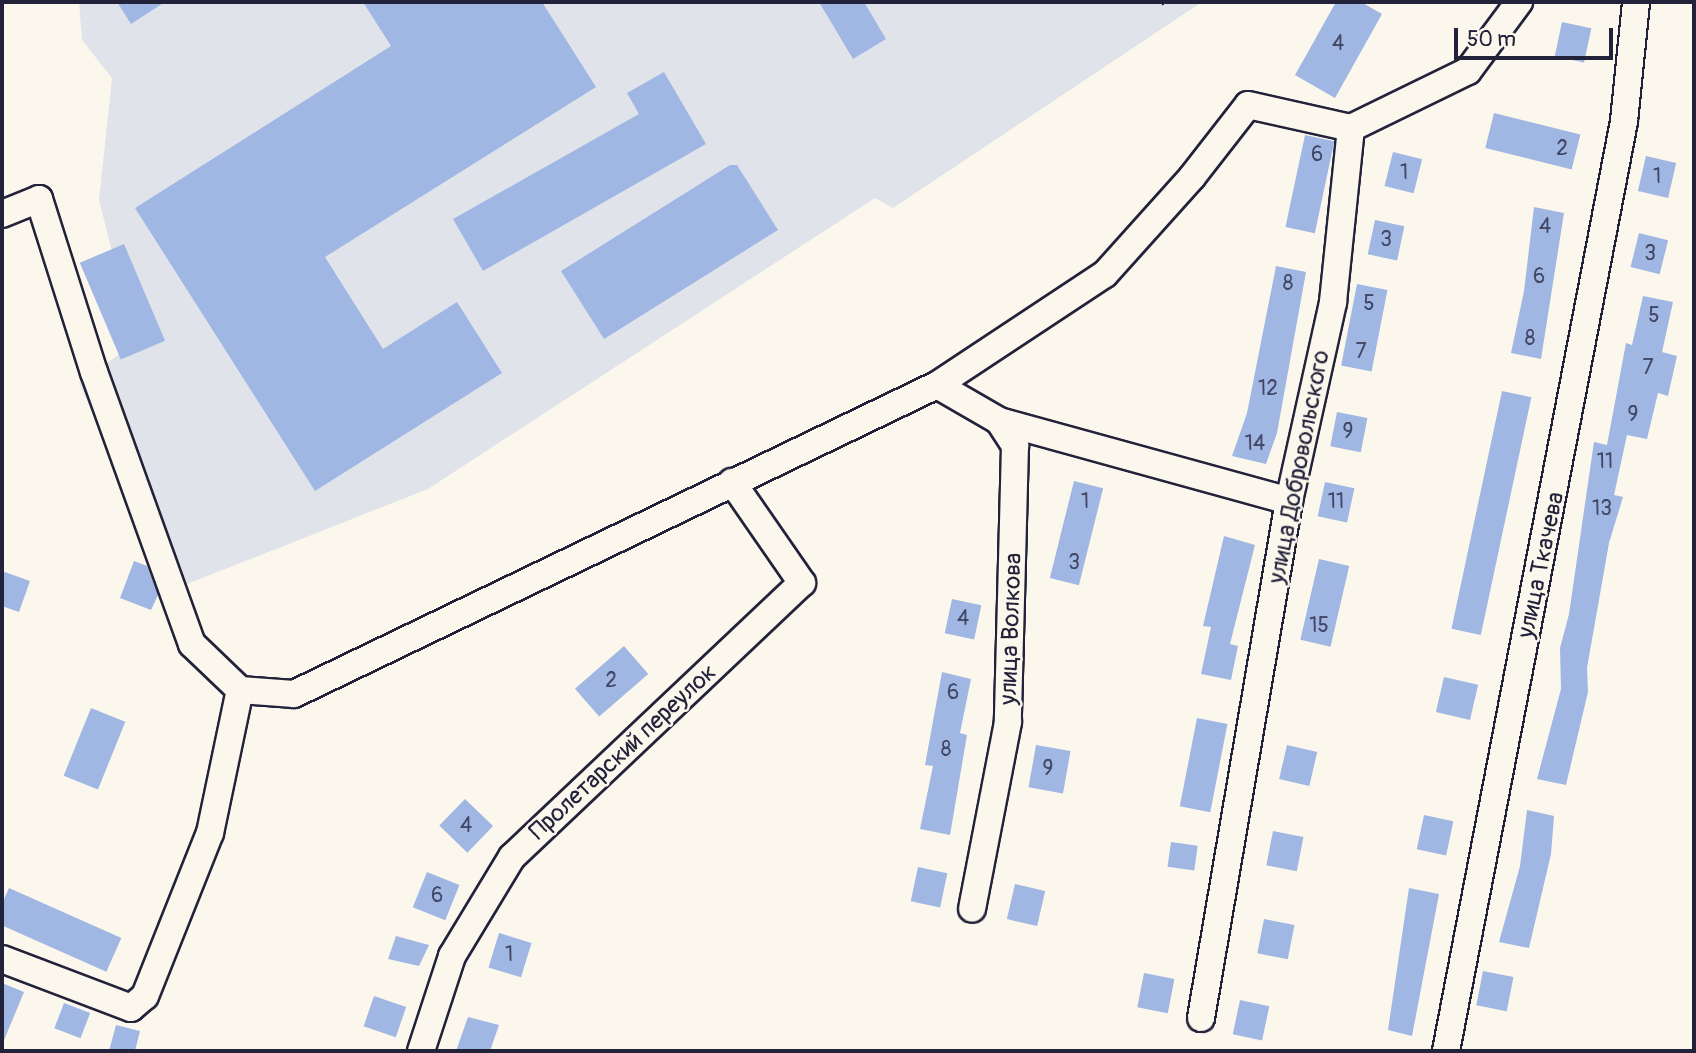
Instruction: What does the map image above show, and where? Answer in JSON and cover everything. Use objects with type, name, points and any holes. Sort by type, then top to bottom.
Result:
[{"type":"street","points":[[2,214],[39,199],[94,372],[192,644],[240,690],[294,694],[937,385],[1105,274],[1192,177],[1248,105],[1351,128],[1468,71],[1519,2]]},
{"type":"street","name":"улица Ткачева","points":[[1446,1051],[1484,839],[1554,503],[1630,79],[1636,2]]},
{"type":"street","name":"улица Добровольского","points":[[1201,1018],[1289,501],[1333,302],[1351,128]]},
{"type":"street","points":[[937,385],[999,421],[1289,501]]},
{"type":"street","name":"улица Волкова","points":[[972,909],[1008,722],[1015,446],[999,421]]},
{"type":"street","name":"Пролетарский переулок","points":[[421,1051],[452,956],[512,857],[802,583],[732,482]]},
{"type":"street","points":[[2,958],[131,1008],[145,996],[210,834],[240,690]]},
{"type":"shaded area","points":[[79,2],[1202,2],[893,208],[875,198],[428,489],[172,590],[79,383],[135,343],[99,200],[112,78],[82,40]]},
{"type":"building","points":[[117,2],[165,2],[131,24]]},
{"type":"building","points":[[363,2],[542,2],[596,87],[325,257],[383,349],[457,302],[502,373],[315,491],[135,208],[391,46]]},
{"type":"building","points":[[819,2],[864,2],[886,39],[853,59]]},
{"type":"building","points":[[1336,2],[1361,2],[1382,14],[1335,98],[1295,75]]},
{"type":"building","points":[[1562,22],[1591,28],[1584,62],[1555,56]]},
{"type":"building","points":[[664,72],[706,144],[483,271],[453,219],[639,114],[627,93]]},
{"type":"building","points":[[1494,113],[1580,135],[1572,169],[1485,148]]},
{"type":"building","points":[[1305,135],[1334,141],[1315,233],[1285,227]]},
{"type":"building","points":[[1393,152],[1422,159],[1414,193],[1385,186]]},
{"type":"building","points":[[1646,156],[1676,163],[1668,198],[1638,191]]},
{"type":"building","points":[[730,165],[737,165],[778,230],[604,339],[561,271]]},
{"type":"building","points":[[1534,207],[1564,213],[1541,359],[1511,353],[1524,291]]},
{"type":"building","points":[[1375,220],[1404,226],[1397,260],[1368,254]]},
{"type":"building","points":[[1639,233],[1668,240],[1660,274],[1631,267]]},
{"type":"building","points":[[124,244],[165,341],[121,359],[80,263]]},
{"type":"building","points":[[1276,266],[1306,272],[1277,433],[1266,464],[1232,456],[1247,413]]},
{"type":"building","points":[[1357,284],[1387,290],[1372,371],[1341,365]]},
{"type":"building","points":[[1643,296],[1673,302],[1662,352],[1677,356],[1668,396],[1658,393],[1647,439],[1627,435],[1614,495],[1623,497],[1609,543],[1587,668],[1588,692],[1566,785],[1537,779],[1561,689],[1560,648],[1569,614],[1594,442],[1607,445],[1626,343],[1632,345]]},
{"type":"building","points":[[1502,391],[1531,397],[1481,635],[1451,629]]},
{"type":"building","points":[[1337,412],[1367,418],[1361,452],[1330,446]]},
{"type":"building","points":[[1074,481],[1103,488],[1079,585],[1050,578]]},
{"type":"building","points":[[1325,482],[1354,488],[1347,522],[1318,516]]},
{"type":"building","points":[[1224,536],[1255,545],[1230,644],[1238,646],[1231,680],[1201,674],[1211,627],[1203,626]]},
{"type":"building","points":[[1319,559],[1349,566],[1331,647],[1300,640]]},
{"type":"building","points":[[134,561],[147,566],[158,595],[151,610],[120,598]]},
{"type":"building","points":[[2,571],[30,581],[19,612],[2,606]]},
{"type":"building","points":[[952,599],[981,605],[974,639],[945,633]]},
{"type":"building","points":[[624,646],[648,674],[599,717],[575,689]]},
{"type":"building","points":[[942,672],[971,679],[960,733],[967,735],[950,835],[920,829],[933,766],[925,765]]},
{"type":"building","points":[[1444,677],[1478,685],[1470,720],[1436,712]]},
{"type":"building","points":[[91,708],[125,722],[98,790],[64,776]]},
{"type":"building","points":[[1197,718],[1227,724],[1210,812],[1180,806]]},
{"type":"building","points":[[1036,745],[1070,751],[1063,793],[1029,787]]},
{"type":"building","points":[[1287,745],[1317,752],[1309,786],[1279,779]]},
{"type":"building","points":[[465,799],[493,826],[467,853],[439,826]]},
{"type":"building","points":[[1527,810],[1554,816],[1551,854],[1529,948],[1499,942],[1520,866]]},
{"type":"building","points":[[1424,815],[1453,821],[1446,855],[1417,849]]},
{"type":"building","points":[[1273,831],[1303,837],[1297,871],[1266,865]]},
{"type":"building","points":[[1171,842],[1198,846],[1194,871],[1168,867]]},
{"type":"building","points":[[918,867],[947,873],[940,907],[911,901]]},
{"type":"building","points":[[427,872],[459,885],[445,920],[413,907]]},
{"type":"building","points":[[1015,884],[1045,891],[1037,926],[1007,919]]},
{"type":"building","points":[[9,888],[121,938],[106,972],[2,925],[2,904]]},
{"type":"building","points":[[1409,888],[1439,894],[1412,1036],[1388,1030]]},
{"type":"building","points":[[1264,919],[1294,925],[1288,959],[1257,953]]},
{"type":"building","points":[[499,933],[532,943],[521,977],[488,967]]},
{"type":"building","points":[[396,936],[429,945],[419,966],[388,959]]},
{"type":"building","points":[[1483,971],[1513,977],[1507,1011],[1476,1005]]},
{"type":"building","points":[[1144,973],[1174,979],[1168,1013],[1137,1007]]},
{"type":"building","points":[[2,983],[24,992],[2,1045]]},
{"type":"building","points":[[374,996],[406,1007],[396,1037],[364,1026]]},
{"type":"building","points":[[1240,1000],[1269,1006],[1262,1040],[1233,1034]]},
{"type":"building","points":[[64,1003],[90,1013],[80,1038],[54,1028]]},
{"type":"building","points":[[468,1017],[499,1025],[490,1051],[456,1051]]},
{"type":"building","points":[[116,1025],[140,1031],[135,1051],[109,1051]]}]
